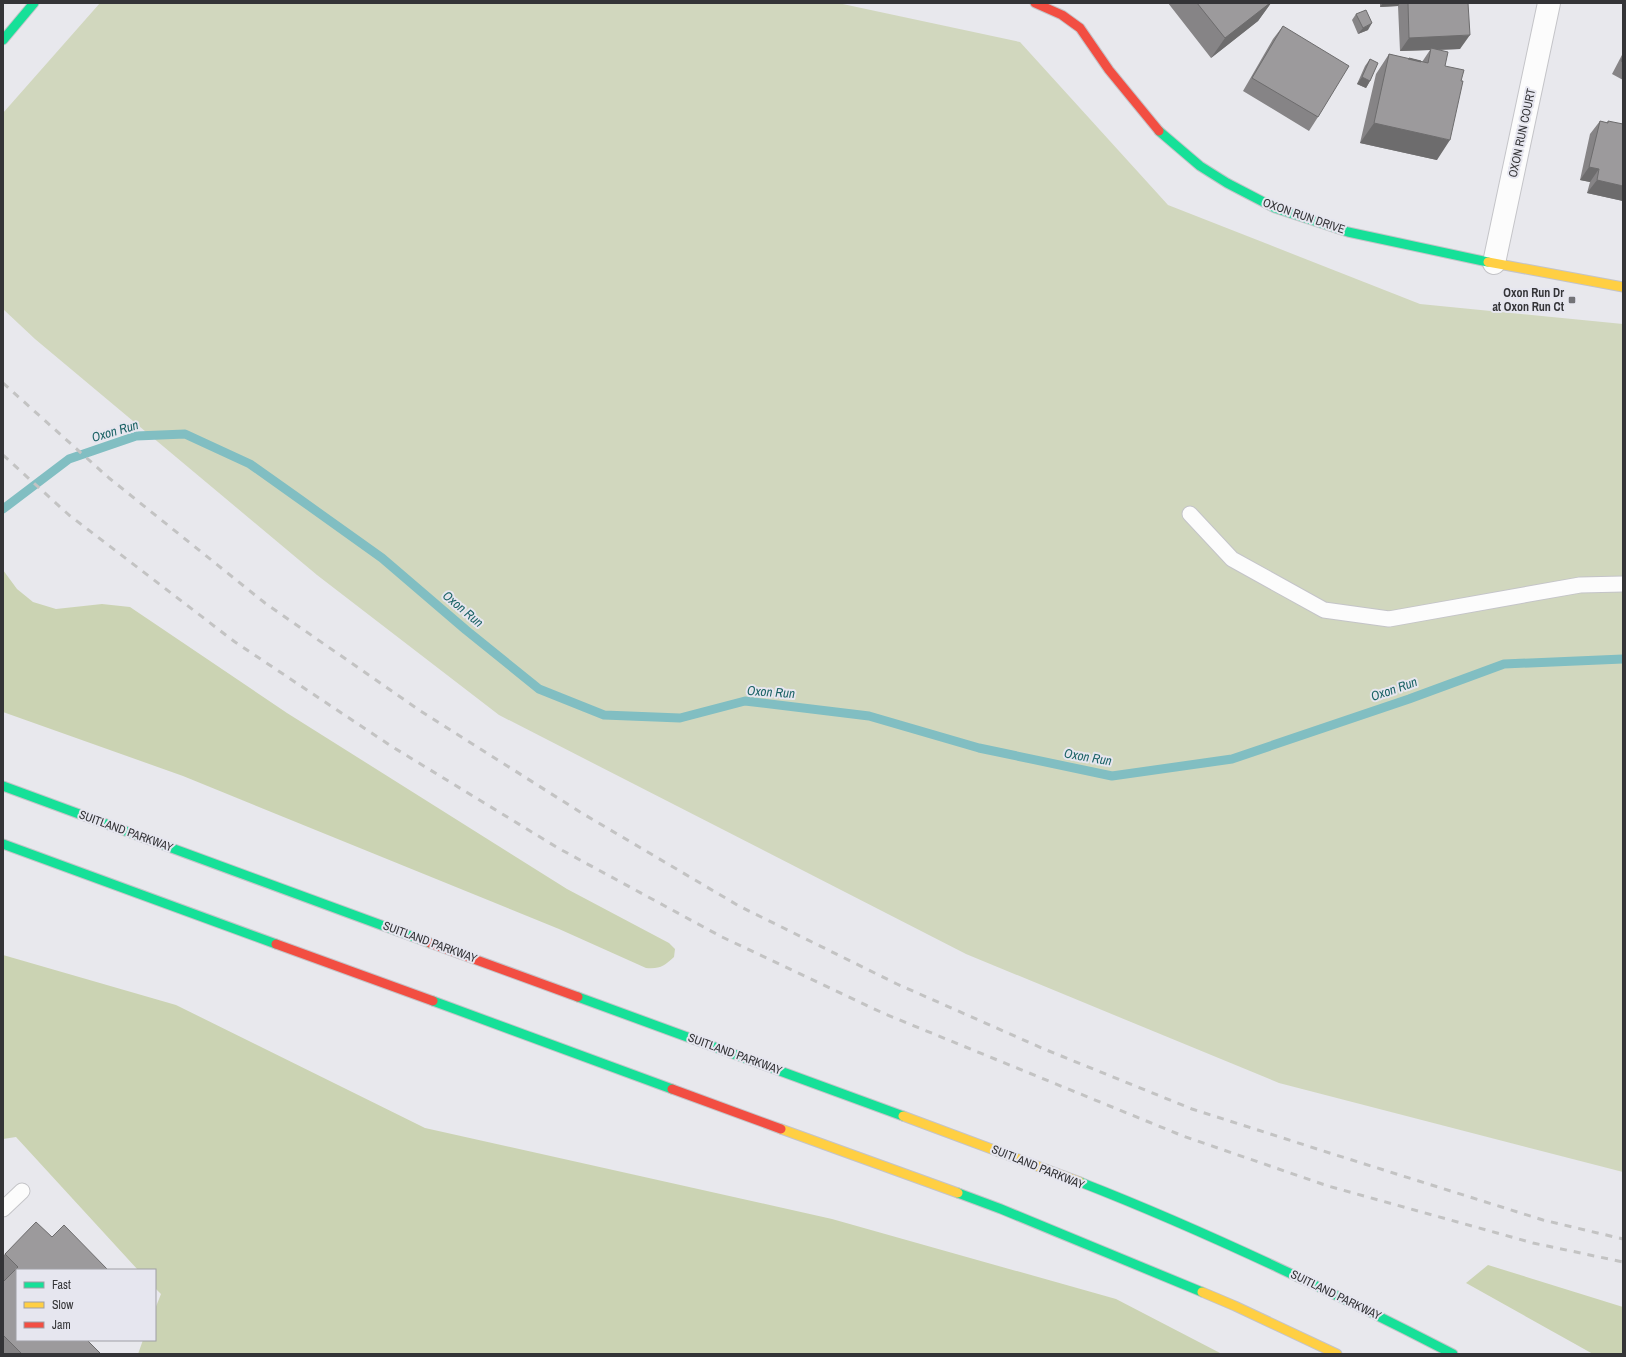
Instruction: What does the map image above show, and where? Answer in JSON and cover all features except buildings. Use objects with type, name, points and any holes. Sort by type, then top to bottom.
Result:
[{"type":"main road","points":[[3,40],[34,3]]},
{"type":"main road","name":"OXON RUN DRIVE","points":[[1035,3],[1062,15],[1080,28],[1109,70],[1159,131],[1200,166],[1226,183],[1276,208],[1348,232],[1494,263],[1623,287]]},
{"type":"main road","name":"SUITLAND PARKWAY","points":[[3,786],[994,1149],[1151,1211],[1231,1246],[1309,1282],[1453,1354]]},
{"type":"main road","points":[[3,844],[1001,1209],[1235,1306],[1337,1354]]},
{"type":"street","name":"OXON RUN COURT","points":[[1494,263],[1549,3]]},
{"type":"lane","points":[[1190,514],[1232,559],[1324,610],[1389,619],[1580,585],[1623,584]]},
{"type":"lane","points":[[3,1209],[22,1190]]},
{"type":"green space","points":[[100,3],[838,3],[1020,42],[1168,205],[1420,304],[1623,324],[1623,1172],[1279,1083],[966,954],[499,715],[317,575],[35,339],[3,309],[3,113]]},
{"type":"green space","points":[[3,570],[17,589],[33,602],[56,609],[102,604],[130,607],[287,713],[567,889],[669,943],[675,949],[674,957],[662,966],[646,968],[559,929],[183,776],[3,712]]},
{"type":"green space","points":[[3,955],[176,1005],[425,1128],[832,1219],[1116,1299],[1222,1354],[138,1354],[143,1341],[156,1341],[156,1306],[161,1294],[156,1289],[156,1269],[137,1269],[16,1137],[3,1139]]},
{"type":"green space","points":[[1488,1265],[1623,1307],[1623,1354],[1593,1354],[1466,1283]]},
{"type":"waterway","name":"Oxon Run","points":[[3,509],[69,459],[136,436],[185,434],[250,464],[382,558],[466,630],[539,689],[604,715],[680,718],[745,701],[869,716],[979,748],[1112,776],[1232,759],[1409,699],[1504,664],[1623,659]]},
{"type":"railway","points":[[3,383],[109,478],[265,603],[419,710],[580,812],[739,906],[897,984],[1044,1049],[1192,1109],[1543,1220],[1623,1239]]},
{"type":"railway","points":[[3,455],[69,515],[235,642],[391,746],[558,848],[722,937],[885,1014],[1183,1136],[1328,1186],[1533,1243],[1623,1262]]},
{"type":"traffic: fast","points":[[3,40],[34,3]]},
{"type":"traffic: fast","points":[[1159,131],[1200,166],[1227,183],[1275,208],[1348,232],[1488,262]]},
{"type":"traffic: fast","points":[[3,786],[430,943]]},
{"type":"traffic: fast","points":[[3,844],[276,944]]},
{"type":"traffic: fast","points":[[578,997],[903,1116]]},
{"type":"traffic: fast","points":[[433,1001],[672,1089]]},
{"type":"traffic: fast","points":[[1080,1182],[1175,1221],[1269,1263],[1453,1354]]},
{"type":"traffic: fast","points":[[958,1193],[1001,1209],[1202,1292]]},
{"type":"traffic: slow","points":[[1488,262],[1623,287]]},
{"type":"traffic: slow","points":[[903,1116],[1080,1182]]},
{"type":"traffic: slow","points":[[781,1129],[958,1193]]},
{"type":"traffic: slow","points":[[1202,1292],[1337,1354]]},
{"type":"traffic: jam","points":[[1035,3],[1062,15],[1080,28],[1109,70],[1159,131]]},
{"type":"traffic: jam","points":[[430,943],[578,997]]},
{"type":"traffic: jam","points":[[276,944],[433,1001]]},
{"type":"traffic: jam","points":[[672,1089],[781,1129]]},
{"type":"place","name":"Oxon Run Dr at Oxon Run Ct","points":[[1572,300]]}]
